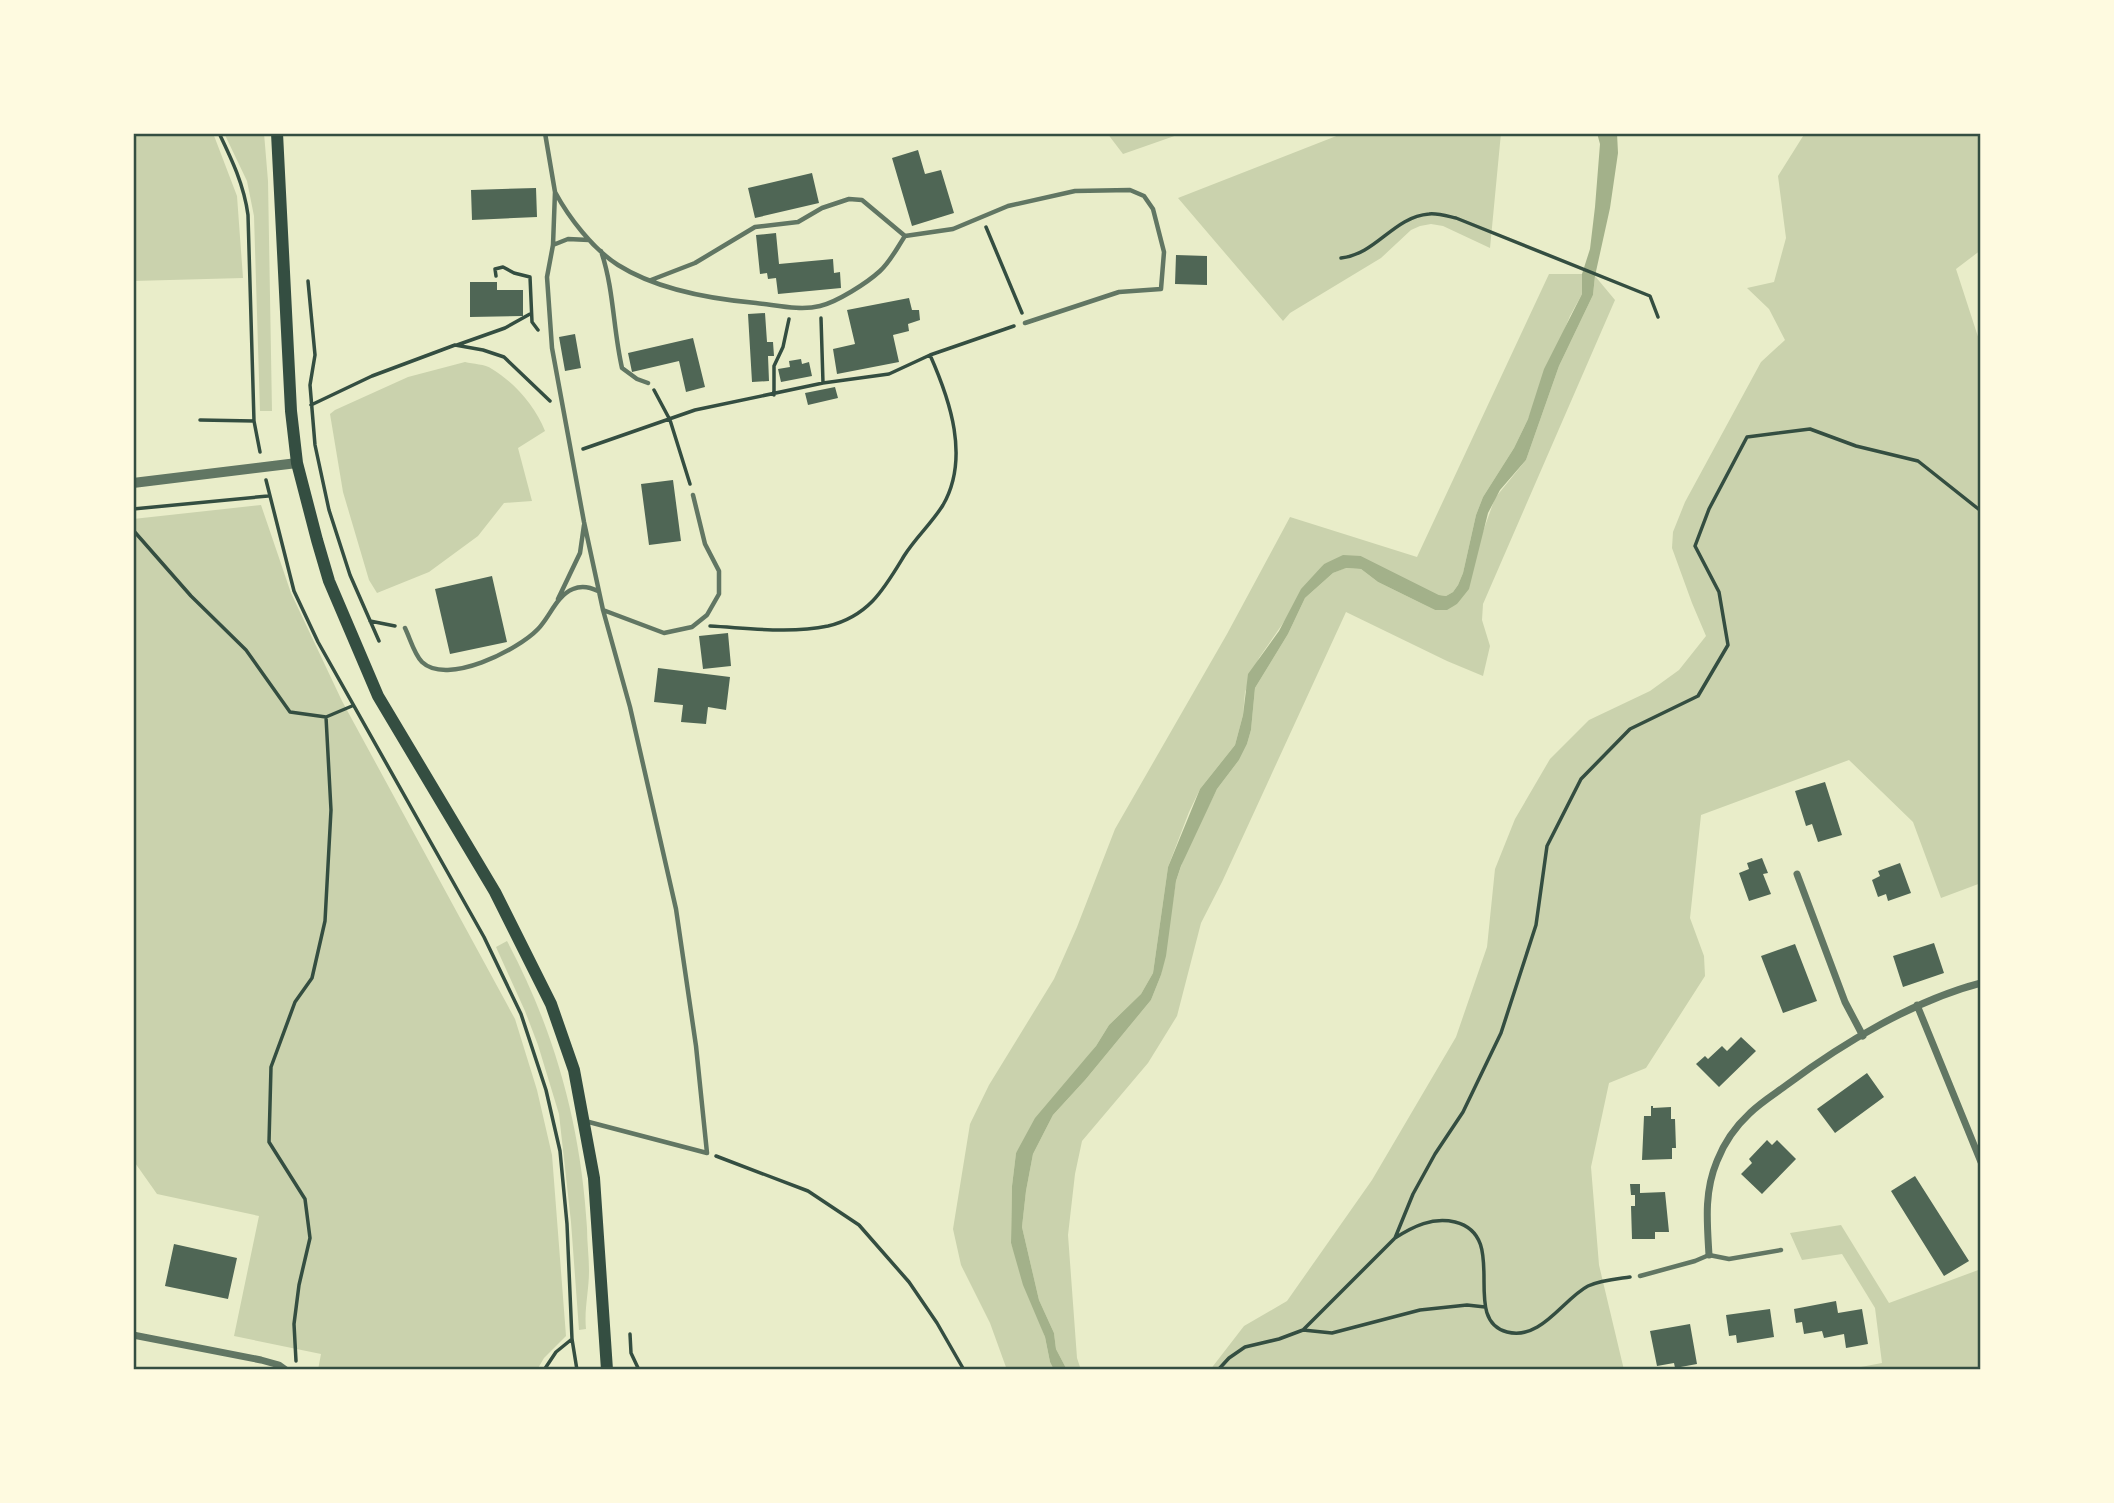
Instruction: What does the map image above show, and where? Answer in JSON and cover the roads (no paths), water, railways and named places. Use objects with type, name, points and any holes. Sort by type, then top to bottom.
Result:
[{"type":"main road","points":[[277,133],[291,411],[297,463],[328,581],[379,695],[495,892],[545,992],[574,1070],[594,1178],[607,1370]]},
{"type":"street","points":[[133,483],[297,463]]},
{"type":"street","points":[[1797,874],[1845,1002],[1863,1036]]},
{"type":"street","points":[[1709,1255],[1707,1196],[1711,1178],[1726,1143],[1751,1112],[1828,1055],[1917,1006],[1981,983]]},
{"type":"street","points":[[1917,1006],[1981,1162]]},
{"type":"street","points":[[133,1335],[283,1368]]},
{"type":"lane","points":[[545,133],[555,191],[553,244],[547,277],[552,348],[603,610],[630,707],[676,909],[708,1153],[584,1121]]},
{"type":"lane","points":[[555,191],[564,208],[589,240],[616,264],[650,281],[729,300],[792,307],[820,306],[854,290],[881,270],[905,236],[953,229],[1008,206],[1076,191],[1130,190],[1144,196],[1153,209],[1164,252],[1161,289],[1119,292],[1025,323]]},
{"type":"lane","points":[[650,281],[695,263],[755,228],[798,222],[822,208],[849,199],[862,200],[905,236]]},
{"type":"lane","points":[[553,244],[568,239],[589,240]]},
{"type":"lane","points":[[601,250],[607,268],[616,344],[622,368],[648,383]]},
{"type":"lane","points":[[603,610],[664,633],[694,625],[706,615],[719,594],[719,570],[705,544],[693,496]]},
{"type":"lane","points":[[405,628],[422,662],[447,670],[493,659],[521,644],[540,628],[556,603],[580,553],[584,522]]},
{"type":"lane","points":[[556,603],[571,589],[588,586],[599,591]]},
{"type":"lane","points":[[1640,1276],[1709,1255],[1729,1259],[1781,1250]]}]
